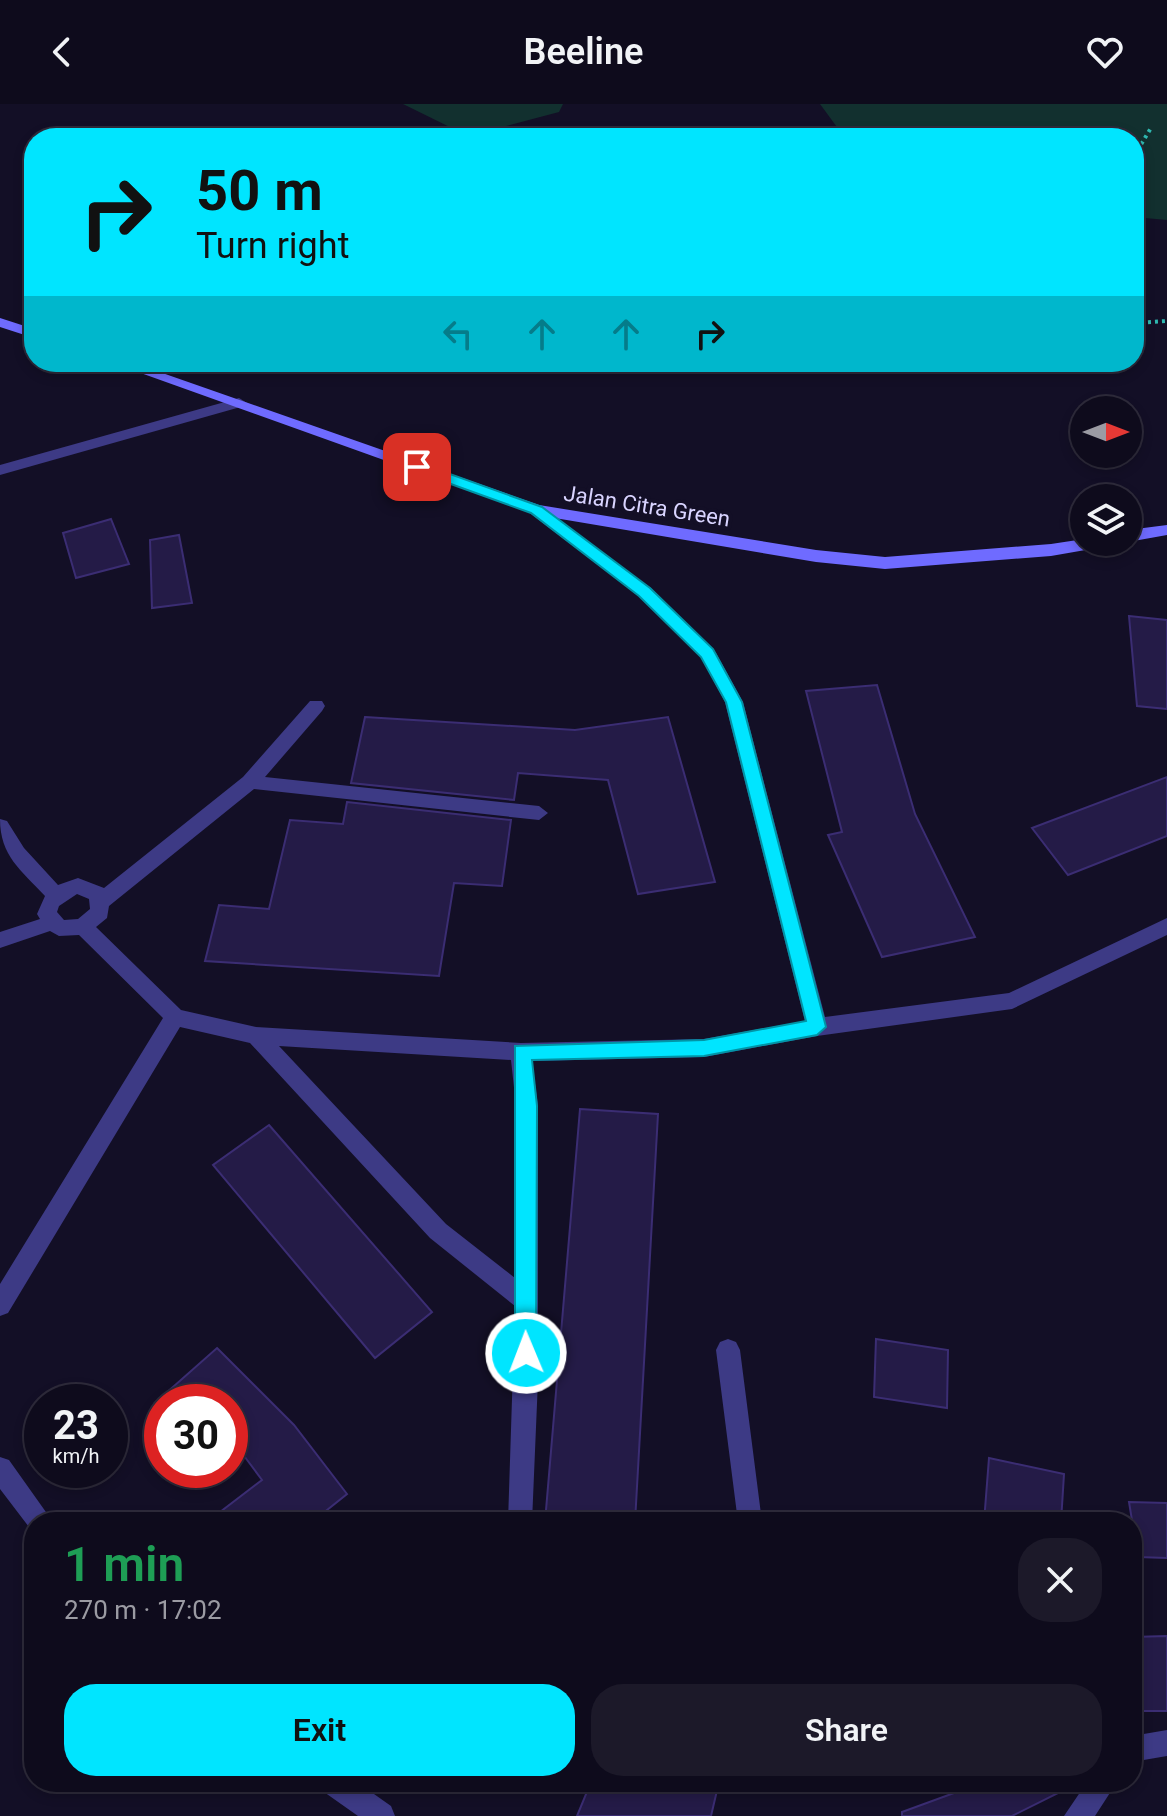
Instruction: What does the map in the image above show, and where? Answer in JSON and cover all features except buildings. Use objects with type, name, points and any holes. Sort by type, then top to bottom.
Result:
[{"type":"street","points":[[0,322],[24,330]]},
{"type":"street","name":"Jalan Citra Green","points":[[147,372],[537,510],[816,556],[885,563],[1070,547]]},
{"type":"street","points":[[0,470],[239,403]]},
{"type":"street","points":[[537,510],[645,592],[707,653],[734,702],[817,1027]]},
{"type":"street","points":[[1142,534],[1167,530]]},
{"type":"street","points":[[101,902],[250,782],[316,706]]},
{"type":"street","points":[[250,782],[539,813]]},
{"type":"street","points":[[0,826],[17,853],[56,895]]},
{"type":"street","points":[[0,940],[51,923],[71,930],[83,927],[100,912],[98,894],[78,886],[56,895],[47,914],[51,923]]},
{"type":"street","points":[[83,927],[175,1017],[256,1036],[521,1052],[704,1048],[817,1027],[1012,1001],[1166,928]]},
{"type":"street","points":[[0,1305],[175,1017]]},
{"type":"street","points":[[256,1036],[438,1231],[524,1299]]},
{"type":"street","points":[[520,1512],[526,1380],[527,1106],[521,1052]]},
{"type":"street","points":[[728,1350],[749,1512]]},
{"type":"street","points":[[0,1469],[33,1512]]},
{"type":"street","points":[[1142,1747],[1167,1743]]},
{"type":"street","points":[[348,1792],[381,1816]]},
{"type":"street","points":[[1078,1816],[1096,1792]]},
{"type":"path","points":[[1144,140],[1151,128]]},
{"type":"path","points":[[1144,322],[1167,321]]},
{"type":"green space","points":[[403,104],[563,104],[559,112],[498,128],[452,128]]},
{"type":"green space","points":[[820,104],[1167,104],[1167,220],[1144,218],[1144,128],[838,128]]},
{"type":"route","points":[[417,467],[537,510],[645,592],[707,653],[734,702],[817,1027],[704,1048],[521,1052],[527,1106],[526,1353]]}]
